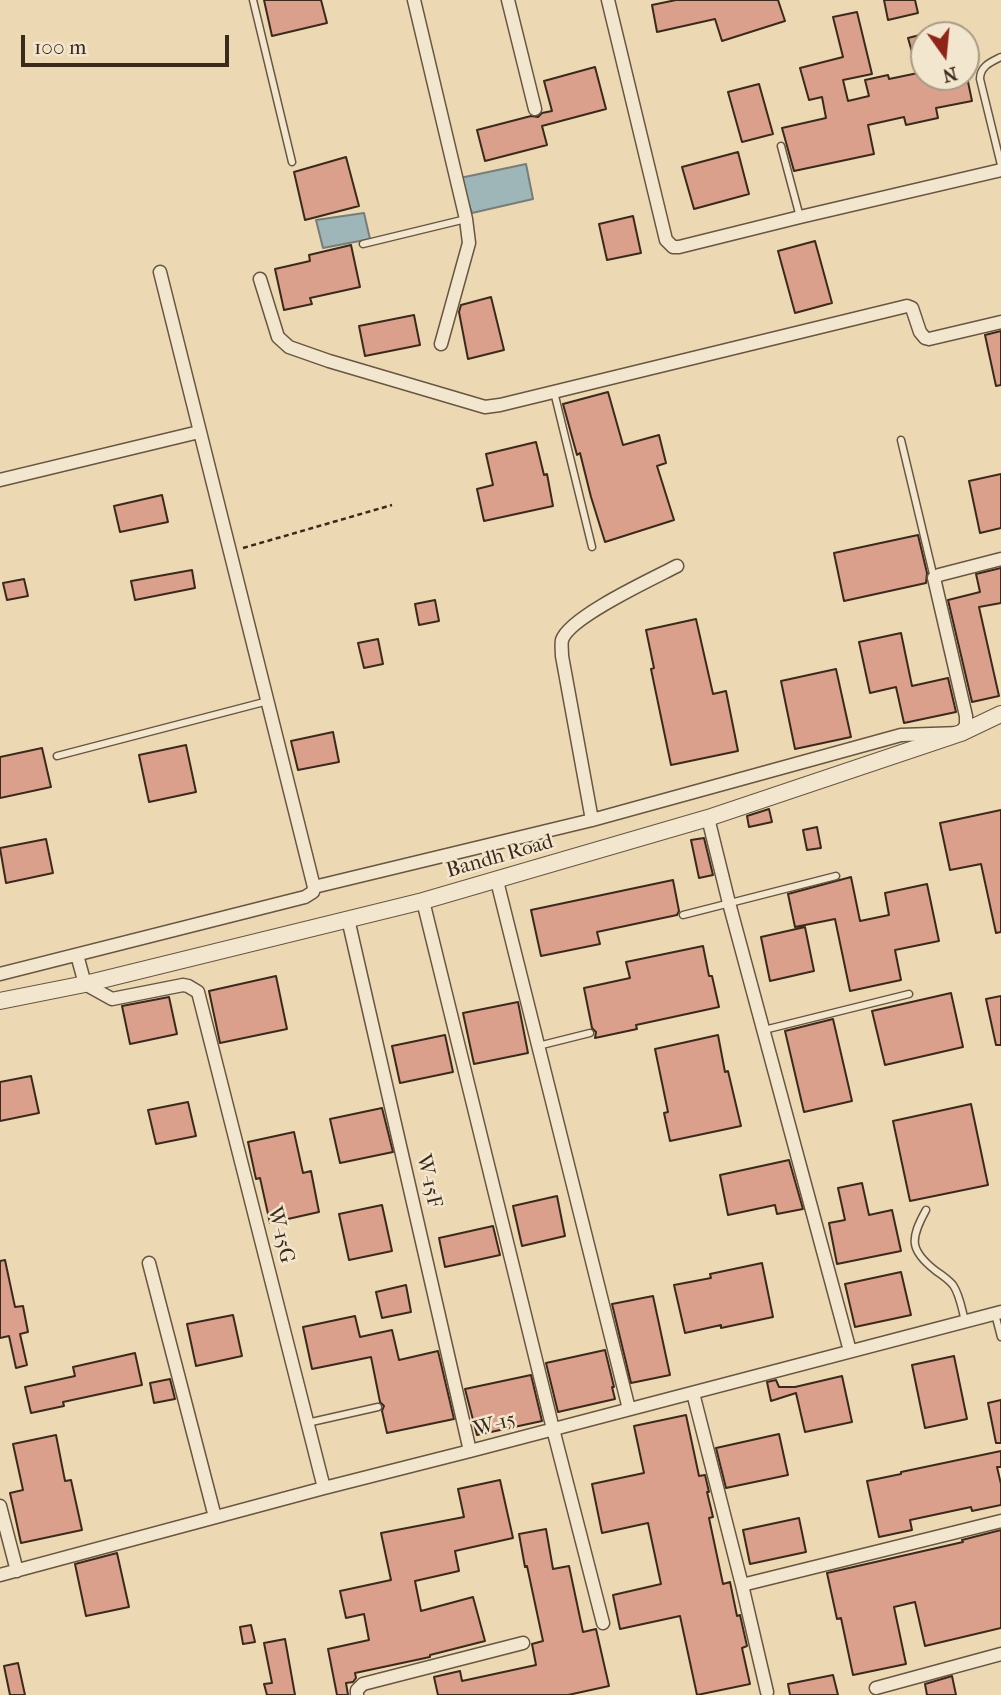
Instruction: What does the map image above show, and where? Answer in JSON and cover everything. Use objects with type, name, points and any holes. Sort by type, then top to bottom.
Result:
[{"type":"street","points":[[414,0],[466,219],[469,243],[441,344]]},
{"type":"street","points":[[508,0],[535,109]]},
{"type":"street","points":[[608,0],[663,226],[668,244],[673,247],[1001,167]]},
{"type":"street","points":[[0,974],[305,897],[313,892],[314,887],[160,272]]},
{"type":"street","points":[[260,279],[278,337],[289,346],[329,361],[485,407],[907,306],[912,308],[920,332],[929,339],[1001,322]]},
{"type":"street","points":[[0,480],[199,432]]},
{"type":"street","points":[[314,887],[592,820],[901,735],[961,733],[966,725],[966,716],[934,578],[1001,559]]},
{"type":"street","points":[[592,820],[562,656],[562,640],[569,629],[585,616],[677,566]]},
{"type":"street","name":"Bandh Road","points":[[0,1002],[85,984],[497,881],[708,818],[961,733],[1001,714]]},
{"type":"street","points":[[708,818],[850,1351]]},
{"type":"street","points":[[497,881],[629,1409]]},
{"type":"street","points":[[423,901],[603,1623]]},
{"type":"street","name":"W-15F","points":[[348,919],[470,1451]]},
{"type":"street","points":[[77,955],[85,984]]},
{"type":"street","name":"W-15G","points":[[85,984],[112,999],[183,985],[198,992],[324,1488]]},
{"type":"street","points":[[149,1263],[215,1517]]},
{"type":"street","name":"W-15","points":[[0,1575],[998,1313]]},
{"type":"street","points":[[693,1393],[767,1692]]},
{"type":"street","points":[[0,1506],[17,1571]]},
{"type":"street","points":[[742,1586],[1001,1521]]},
{"type":"street","points":[[357,1695],[357,1690],[363,1684],[523,1643]]},
{"type":"street","points":[[876,1688],[1001,1654]]},
{"type":"lane","points":[[253,0],[292,162]]},
{"type":"lane","points":[[1001,57],[983,68],[980,79],[1001,167]]},
{"type":"lane","points":[[781,146],[800,217]]},
{"type":"lane","points":[[363,244],[466,219]]},
{"type":"lane","points":[[554,392],[592,547]]},
{"type":"lane","points":[[901,440],[934,578]]},
{"type":"lane","points":[[57,756],[268,701]]},
{"type":"lane","points":[[683,915],[836,876]]},
{"type":"lane","points":[[764,1030],[909,994]]},
{"type":"lane","points":[[538,1046],[590,1033]]},
{"type":"lane","points":[[926,1210],[916,1227],[917,1253],[955,1288],[965,1321]]},
{"type":"lane","points":[[998,1313],[1001,1337]]},
{"type":"lane","points":[[307,1423],[377,1407]]},
{"type":"path","points":[[230,551],[392,505]]},
{"type":"water","points":[[526,164],[533,199],[472,213],[460,178]]},
{"type":"water","points":[[364,213],[370,239],[323,248],[316,220]]},
{"type":"building","points":[[264,0],[321,0],[327,23],[272,36]]},
{"type":"building","points":[[676,0],[778,0],[785,21],[722,41],[715,19],[657,32],[652,5]]},
{"type":"building","points":[[884,0],[915,0],[918,13],[888,20]]},
{"type":"building","points":[[857,12],[872,74],[843,80],[848,101],[869,96],[865,80],[888,75],[889,79],[910,75],[910,91],[970,91],[972,101],[936,108],[938,118],[906,125],[904,117],[868,125],[874,154],[794,171],[782,128],[826,118],[822,97],[809,100],[800,68],[843,57],[833,17]]},
{"type":"building","points":[[595,67],[606,109],[542,126],[547,145],[485,161],[477,130],[531,116],[538,117],[542,113],[552,111],[544,81]]},
{"type":"building","points":[[759,84],[773,134],[742,142],[728,92]]},
{"type":"building","points":[[738,152],[749,194],[694,209],[682,167]]},
{"type":"building","points":[[346,157],[359,206],[305,220],[294,172]]},
{"type":"building","points":[[633,216],[641,253],[607,260],[599,224]]},
{"type":"building","points":[[815,241],[832,303],[795,313],[778,251]]},
{"type":"building","points":[[351,245],[360,287],[310,298],[312,304],[284,310],[275,269],[310,261],[309,255]]},
{"type":"building","points":[[491,297],[504,350],[468,359],[459,312],[461,305]]},
{"type":"building","points":[[414,315],[420,345],[365,356],[359,326]]},
{"type":"building","points":[[1001,331],[1001,385],[996,386],[985,335]]},
{"type":"building","points":[[608,392],[623,445],[659,435],[666,463],[657,466],[674,520],[605,542],[563,404]]},
{"type":"building","points":[[536,442],[544,475],[547,474],[553,506],[484,521],[477,489],[493,485],[486,454]]},
{"type":"building","points":[[1001,474],[1001,528],[980,533],[969,481]]},
{"type":"building","points":[[162,495],[168,522],[120,532],[114,506]]},
{"type":"building","points":[[918,535],[927,573],[926,583],[844,601],[834,553]]},
{"type":"building","points":[[1001,568],[1001,603],[979,607],[999,696],[972,702],[948,600],[980,592],[976,574]]},
{"type":"building","points":[[192,570],[195,588],[135,600],[131,581]]},
{"type":"building","points":[[24,579],[28,596],[7,600],[3,583]]},
{"type":"building","points":[[435,600],[439,621],[419,625],[415,604]]},
{"type":"building","points":[[696,619],[713,694],[726,691],[738,751],[671,765],[651,669],[654,668],[646,630]]},
{"type":"building","points":[[901,633],[912,686],[948,678],[956,712],[904,723],[896,687],[870,693],[859,642]]},
{"type":"building","points":[[378,639],[383,664],[364,668],[358,643]]},
{"type":"building","points":[[836,669],[851,737],[795,749],[781,681]]},
{"type":"building","points":[[333,732],[339,762],[298,770],[291,741]]},
{"type":"building","points":[[186,745],[196,792],[149,802],[139,755]]},
{"type":"building","points":[[42,748],[51,787],[0,798],[0,757]]},
{"type":"building","points":[[769,809],[772,822],[749,827],[747,816]]},
{"type":"building","points":[[1001,810],[1001,932],[996,933],[981,864],[950,870],[940,823]]},
{"type":"building","points":[[817,827],[821,848],[807,850],[803,830]]},
{"type":"building","points":[[704,838],[713,875],[699,878],[691,840]]},
{"type":"building","points":[[46,839],[53,873],[6,883],[0,848]]},
{"type":"building","points":[[851,877],[860,921],[889,915],[885,893],[927,884],[939,941],[895,950],[901,980],[850,991],[835,919],[795,927],[788,894]]},
{"type":"building","points":[[673,880],[679,911],[677,915],[597,932],[600,944],[541,956],[531,910]]},
{"type":"building","points":[[805,927],[814,971],[770,981],[761,937]]},
{"type":"building","points":[[703,946],[719,1007],[636,1025],[637,1029],[595,1038],[596,1032],[592,1028],[584,988],[630,978],[626,962]]},
{"type":"building","points":[[276,976],[287,1029],[220,1043],[209,991]]},
{"type":"building","points":[[951,993],[963,1047],[885,1065],[872,1011]]},
{"type":"building","points":[[1001,996],[1001,1045],[996,1045],[986,999]]},
{"type":"building","points":[[169,997],[177,1034],[130,1044],[122,1006]]},
{"type":"building","points":[[518,1002],[528,1053],[474,1064],[463,1013]]},
{"type":"building","points":[[833,1019],[852,1101],[804,1112],[785,1031]]},
{"type":"building","points":[[445,1035],[453,1072],[400,1083],[392,1046]]},
{"type":"building","points":[[718,1035],[725,1072],[728,1071],[741,1126],[670,1141],[664,1113],[668,1112],[655,1049]]},
{"type":"building","points":[[31,1076],[39,1113],[0,1121],[0,1082]]},
{"type":"building","points":[[188,1102],[196,1136],[156,1144],[148,1110]]},
{"type":"building","points":[[971,1104],[988,1185],[910,1201],[893,1121]]},
{"type":"building","points":[[382,1108],[393,1152],[340,1163],[330,1119]]},
{"type":"building","points":[[294,1132],[303,1173],[311,1171],[319,1212],[270,1223],[260,1178],[256,1179],[248,1142]]},
{"type":"building","points":[[789,1160],[803,1209],[777,1214],[775,1205],[728,1215],[720,1175]]},
{"type":"building","points":[[862,1183],[869,1215],[892,1210],[901,1251],[837,1264],[829,1223],[845,1220],[838,1188]]},
{"type":"building","points":[[557,1196],[565,1236],[522,1246],[513,1206]]},
{"type":"building","points":[[382,1205],[392,1251],[349,1260],[339,1214]]},
{"type":"building","points":[[493,1226],[500,1255],[445,1267],[439,1238]]},
{"type":"building","points":[[5,1260],[15,1307],[23,1306],[28,1332],[20,1334],[27,1365],[16,1368],[9,1336],[0,1338],[0,1261]]},
{"type":"building","points":[[762,1263],[773,1317],[685,1333],[674,1285],[711,1278],[710,1274]]},
{"type":"building","points":[[901,1272],[911,1315],[855,1327],[845,1284]]},
{"type":"building","points":[[406,1285],[411,1312],[382,1318],[376,1292]]},
{"type":"building","points":[[653,1296],[670,1375],[631,1383],[612,1304]]},
{"type":"building","points":[[233,1315],[242,1356],[196,1366],[187,1324]]},
{"type":"building","points":[[355,1316],[360,1337],[392,1330],[399,1360],[438,1351],[454,1419],[387,1433],[382,1411],[384,1406],[380,1402],[371,1357],[312,1369],[303,1327]]},
{"type":"building","points":[[605,1350],[615,1399],[558,1412],[546,1363]]},
{"type":"building","points":[[135,1353],[142,1385],[63,1402],[64,1406],[31,1413],[25,1387],[75,1376],[73,1367]]},
{"type":"building","points":[[954,1356],[967,1419],[925,1428],[912,1365]]},
{"type":"building","points":[[531,1375],[542,1421],[477,1435],[465,1389]]},
{"type":"building","points":[[842,1376],[852,1422],[805,1432],[796,1393],[771,1401],[767,1382],[776,1380],[779,1387],[795,1387]]},
{"type":"building","points":[[170,1379],[175,1399],[154,1403],[150,1383]]},
{"type":"building","points":[[1001,1400],[1001,1443],[996,1443],[988,1403]]},
{"type":"building","points":[[686,1415],[699,1476],[705,1475],[709,1492],[713,1517],[709,1518],[723,1584],[730,1582],[737,1616],[740,1615],[747,1646],[742,1648],[750,1684],[697,1695],[680,1616],[620,1629],[613,1595],[661,1584],[648,1523],[602,1533],[592,1484],[644,1473],[634,1426]]},
{"type":"building","points":[[779,1434],[788,1475],[726,1488],[716,1448]]},
{"type":"building","points":[[56,1435],[65,1481],[71,1480],[82,1530],[21,1543],[10,1493],[23,1490],[13,1444]]},
{"type":"building","points":[[1001,1451],[1001,1467],[997,1467],[1001,1484],[1001,1505],[972,1511],[971,1507],[910,1520],[912,1530],[879,1537],[867,1481]]},
{"type":"building","points":[[500,1480],[513,1538],[455,1551],[459,1571],[415,1581],[421,1611],[473,1597],[485,1641],[430,1657],[355,1673],[353,1682],[346,1683],[348,1695],[337,1695],[328,1649],[369,1640],[364,1614],[346,1618],[340,1591],[391,1580],[381,1533],[464,1517],[458,1489]]},
{"type":"building","points":[[799,1518],[806,1552],[750,1564],[743,1530]]},
{"type":"building","points":[[546,1529],[553,1569],[569,1566],[583,1632],[596,1629],[609,1686],[568,1695],[438,1695],[434,1677],[460,1671],[462,1681],[536,1665],[532,1644],[543,1641],[519,1534]]},
{"type":"building","points":[[1001,1530],[1001,1628],[925,1646],[915,1602],[894,1607],[906,1664],[853,1675],[841,1618],[837,1619],[827,1573],[963,1542],[962,1540]]},
{"type":"building","points":[[117,1553],[129,1607],[86,1616],[75,1564]]},
{"type":"building","points":[[251,1625],[255,1642],[243,1644],[240,1627]]},
{"type":"building","points":[[285,1639],[295,1695],[267,1695],[264,1684],[272,1683],[264,1643]]},
{"type":"building","points":[[18,1663],[25,1695],[10,1695],[4,1666]]},
{"type":"building","points":[[833,1675],[838,1695],[790,1695],[788,1684]]},
{"type":"building","points":[[952,1676],[956,1695],[927,1695],[925,1684]]}]
